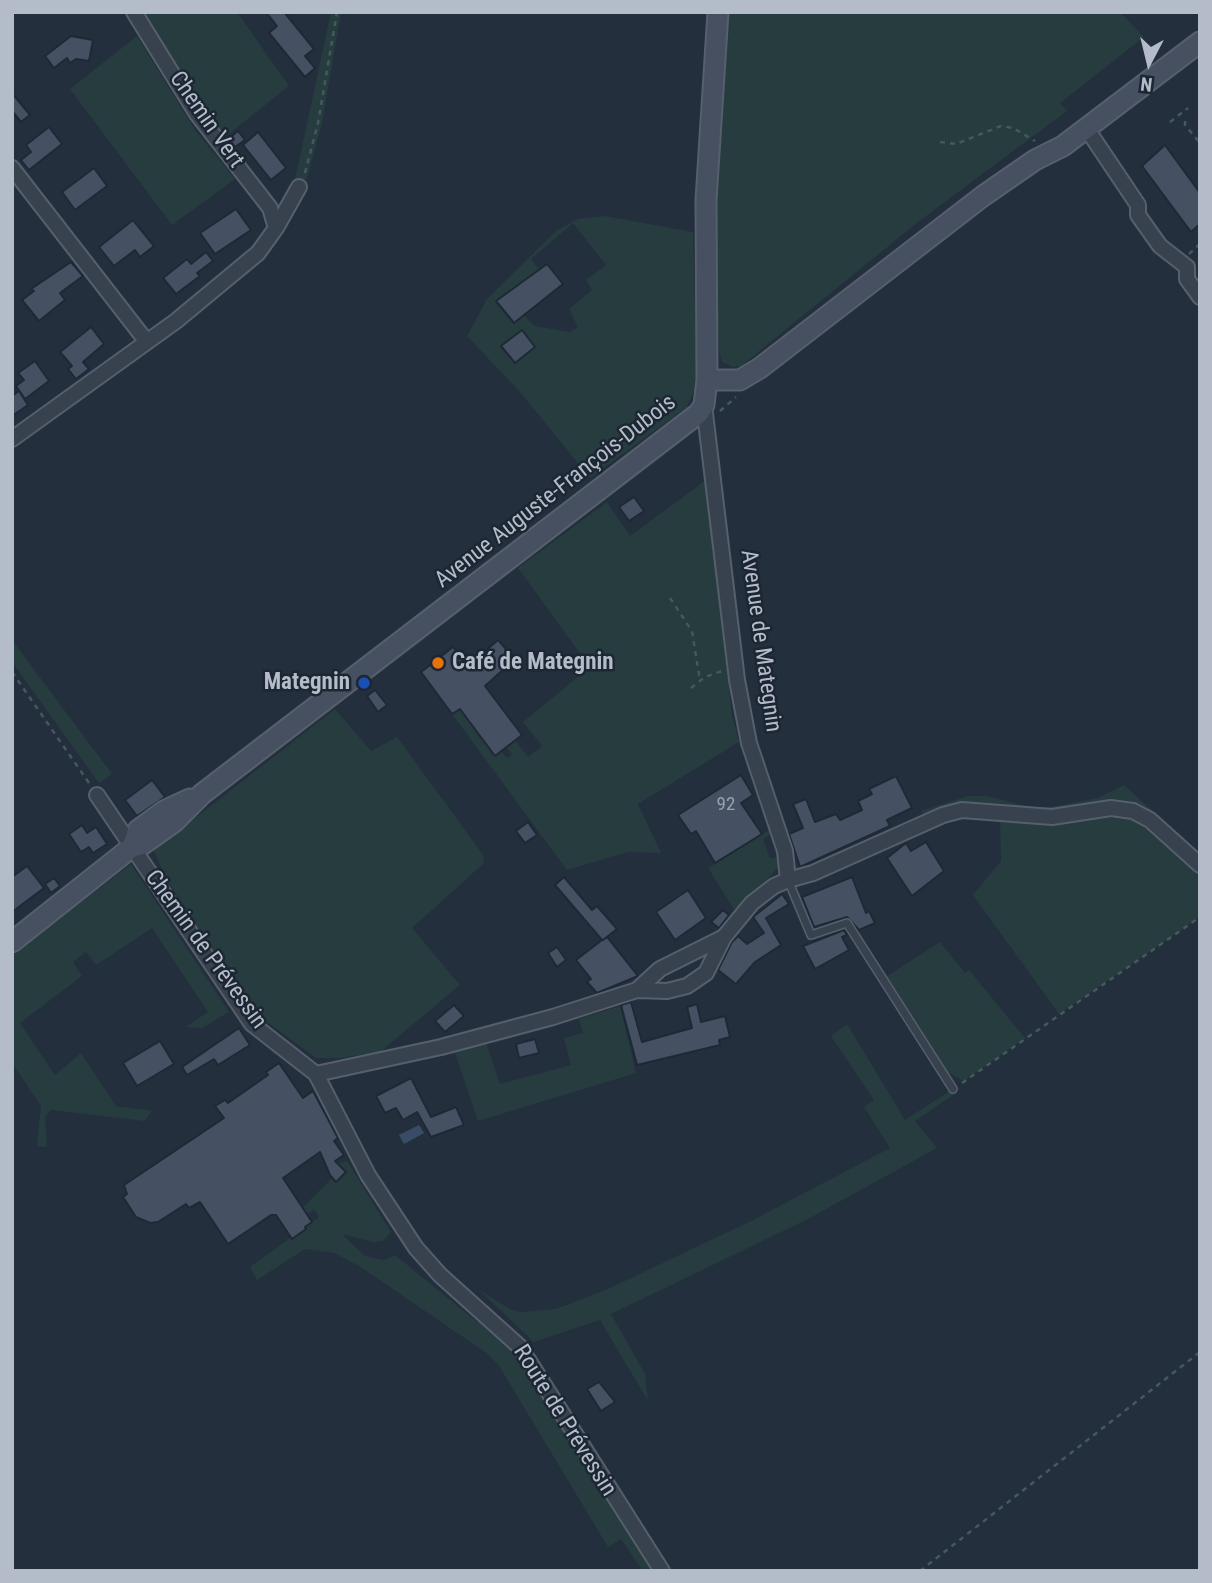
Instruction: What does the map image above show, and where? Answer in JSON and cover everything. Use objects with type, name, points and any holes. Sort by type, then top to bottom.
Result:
[{"type":"main road","points":[[718,12],[706,200],[708,380],[733,381],[748,376],[981,197],[1035,160],[1063,146],[1200,42]]},
{"type":"main road","name":"Avenue Auguste-François-Dubois","points":[[12,942],[132,847],[138,830],[164,810],[202,794],[692,419],[704,405],[708,380]]},
{"type":"street","name":"Chemin Vert","points":[[134,12],[197,114],[270,208],[276,228]]},
{"type":"street","points":[[1087,129],[1138,205],[1138,215],[1160,246],[1182,260],[1187,267],[1187,279],[1200,297]]},
{"type":"street","points":[[12,168],[147,342]]},
{"type":"street","points":[[12,439],[147,342],[258,253],[299,187]]},
{"type":"street","name":"Avenue de Mategnin","points":[[704,405],[735,667],[749,743],[785,851],[788,880]]},
{"type":"street","name":"Chemin de Prévessin","points":[[97,795],[251,1024],[316,1074]]},
{"type":"street","points":[[316,1074],[528,1024],[636,990],[667,991],[695,982],[706,973],[724,937],[752,903],[774,886],[813,873],[943,815],[962,810],[1052,817],[1111,808],[1133,811],[1157,825],[1200,864]]},
{"type":"street","points":[[636,990],[660,969],[724,937]]},
{"type":"street","name":"Route de Prévessin","points":[[316,1074],[349,1141],[404,1232],[440,1275],[520,1347],[662,1571]]},
{"type":"lane","name":"Avenue de Mategnin","points":[[788,880],[810,934],[847,923],[953,1089]]},
{"type":"path","points":[[299,187],[318,123],[337,12]]},
{"type":"path","points":[[1170,122],[1188,107]]},
{"type":"path","points":[[1185,121],[1185,125],[1200,143]]},
{"type":"path","points":[[940,142],[956,145],[1001,126],[1013,128],[1037,143]]},
{"type":"path","points":[[1186,257],[1200,244]]},
{"type":"path","points":[[670,598],[692,631],[700,681]]},
{"type":"path","points":[[691,688],[700,681],[735,667]]},
{"type":"path","points":[[12,673],[97,795]]},
{"type":"path","points":[[953,1089],[1200,917]]},
{"type":"path","points":[[920,1571],[1200,1352]]},
{"type":"green space","points":[[140,12],[237,12],[289,86],[225,137],[200,108]]},
{"type":"green space","points":[[331,12],[341,12],[322,123],[304,189],[294,184]]},
{"type":"green space","points":[[727,12],[1120,12],[1144,37],[1060,103],[1067,111],[918,222],[741,366],[733,367],[722,362],[719,352],[716,292],[716,192]]},
{"type":"green space","points":[[137,36],[195,130],[235,179],[172,225],[70,89]]},
{"type":"green space","points":[[605,216],[693,232],[697,383],[687,407],[590,478],[520,392],[467,336],[487,299],[556,231],[578,219]],"holes":[[[573,223],[606,265],[586,280],[592,290],[569,309],[578,327],[570,332],[534,326],[524,315],[514,323],[496,301],[540,270],[531,259]]]},
{"type":"green space","points":[[706,480],[732,716],[739,742],[638,804],[661,853],[628,852],[567,870],[452,714],[460,709],[495,755],[501,751],[507,758],[512,754],[506,747],[515,740],[528,757],[542,746],[523,722],[590,667],[518,568],[607,502],[630,536]]},
{"type":"green space","points":[[12,640],[112,774],[99,783],[12,662]]},
{"type":"green space","points":[[335,709],[371,751],[397,737],[484,856],[483,864],[412,928],[460,985],[380,1052],[341,1058],[316,1058],[259,1016],[222,968],[163,873],[154,850]]},
{"type":"green space","points":[[1124,785],[1162,819],[1138,806],[1117,802],[1062,811],[964,804],[924,815],[921,811],[968,796],[988,796],[1029,807],[1051,807],[1098,798]]},
{"type":"green space","points":[[1102,817],[1131,819],[1140,824],[1200,876],[1200,917],[1059,1014],[973,895],[1001,861],[1000,821],[1055,823]]},
{"type":"green space","points":[[769,830],[771,834],[763,839],[770,858],[779,857],[778,868],[735,911],[708,868]]},
{"type":"green space","points":[[131,864],[229,1012],[202,1028],[186,1027],[208,1012],[152,928],[96,965],[86,952],[73,962],[82,976],[20,1023],[55,1075],[81,1053],[116,1106],[152,1111],[145,1121],[51,1110],[45,1117],[47,1147],[37,1146],[41,1106],[12,1063],[12,955]]},
{"type":"green space","points":[[940,942],[965,973],[969,970],[1025,1038],[964,1081],[945,1071],[884,978]]},
{"type":"green space","points":[[620,1006],[636,1073],[478,1121],[454,1050],[486,1042],[500,1084],[571,1065],[564,1038],[583,1033],[579,1019]]},
{"type":"green space","points":[[847,1024],[905,1120],[953,1089],[956,1093],[915,1121],[937,1148],[808,1219],[611,1314],[645,1374],[648,1401],[600,1320],[534,1342],[478,1289],[510,1309],[521,1312],[556,1309],[610,1288],[751,1221],[890,1148],[864,1107],[874,1100],[831,1036]]},
{"type":"green space","points":[[347,1161],[391,1232],[383,1241],[373,1242],[342,1234],[365,1256],[384,1260],[395,1255],[477,1322],[481,1318],[513,1349],[652,1571],[643,1571],[621,1539],[608,1547],[499,1366],[488,1354],[359,1266],[334,1253],[305,1249],[257,1280],[250,1267],[319,1217],[314,1209],[303,1217],[302,1208],[332,1178],[337,1182],[346,1173],[338,1164]]},
{"type":"water","points":[[419,1125],[424,1133],[404,1144],[399,1135]]},
{"type":"building","points":[[266,12],[284,12],[314,49],[305,56],[315,68],[305,77],[269,33],[277,26]]},
{"type":"building","points":[[71,36],[93,40],[89,61],[76,59],[70,63],[67,58],[54,68],[45,56]]},
{"type":"building","points":[[12,93],[30,115],[21,122],[12,111]]},
{"type":"building","points":[[49,127],[62,144],[29,170],[21,160],[31,152],[26,145]]},
{"type":"building","points":[[238,131],[245,140],[235,147],[228,139]]},
{"type":"building","points":[[258,132],[286,168],[271,180],[243,145]]},
{"type":"building","points":[[1165,145],[1200,193],[1200,224],[1191,232],[1142,166]]},
{"type":"building","points":[[94,168],[107,186],[75,210],[62,192]]},
{"type":"building","points":[[236,209],[251,230],[215,254],[200,233]]},
{"type":"building","points":[[133,220],[154,246],[140,257],[135,250],[114,266],[99,247]]},
{"type":"building","points":[[206,252],[213,261],[197,273],[200,276],[176,294],[163,278],[187,259],[191,264]]},
{"type":"building","points":[[71,262],[83,276],[60,293],[65,300],[39,321],[22,300],[34,291],[31,289]]},
{"type":"building","points":[[547,264],[563,284],[514,323],[496,301]]},
{"type":"building","points":[[91,327],[104,344],[83,362],[89,369],[76,379],[68,369],[72,366],[60,352]]},
{"type":"building","points":[[522,330],[535,347],[515,363],[501,346]]},
{"type":"building","points":[[35,361],[49,381],[25,399],[16,386],[24,380],[18,373]]},
{"type":"building","points":[[19,391],[28,405],[12,416],[12,396]]},
{"type":"building","points":[[634,497],[644,511],[629,521],[619,507]]},
{"type":"building","points":[[498,640],[515,659],[485,686],[522,735],[495,756],[460,709],[452,714],[421,672],[453,647],[468,666]]},
{"type":"building","points":[[375,690],[387,705],[378,712],[367,696]]},
{"type":"building","points":[[741,775],[753,795],[741,803],[762,834],[715,863],[696,831],[691,834],[678,815]]},
{"type":"building","points":[[896,776],[912,808],[887,820],[890,826],[800,867],[789,834],[803,828],[793,804],[806,799],[815,822],[836,814],[840,820],[862,810],[858,801],[872,794],[869,789]]},
{"type":"building","points":[[152,780],[165,797],[137,816],[125,800]]},
{"type":"building","points":[[528,822],[537,835],[525,843],[516,831]]},
{"type":"building","points":[[82,825],[87,833],[96,827],[107,844],[93,853],[89,847],[81,852],[69,834]]},
{"type":"building","points":[[926,842],[944,871],[912,896],[887,858],[906,843],[911,851]]},
{"type":"building","points":[[27,866],[44,888],[12,912],[12,877]]},
{"type":"building","points":[[564,877],[592,910],[597,906],[617,929],[603,940],[607,937],[638,976],[597,993],[587,982],[591,979],[576,960],[602,940],[555,885]]},
{"type":"building","points":[[852,877],[866,913],[869,911],[875,923],[859,930],[847,917],[814,927],[802,897]]},
{"type":"building","points":[[54,878],[60,886],[51,893],[45,884]]},
{"type":"building","points":[[688,890],[706,918],[675,940],[656,912]]},
{"type":"building","points":[[782,894],[789,904],[766,918],[781,945],[755,962],[736,984],[718,970],[732,942],[738,936],[747,944],[764,933],[753,917]]},
{"type":"building","points":[[723,910],[729,915],[719,928],[711,922]]},
{"type":"building","points":[[844,930],[847,935],[842,937],[849,950],[815,969],[803,946]]},
{"type":"building","points":[[557,947],[566,960],[557,967],[548,953]]},
{"type":"building","points":[[631,1002],[642,1042],[692,1028],[687,1007],[697,1004],[701,1022],[725,1016],[730,1037],[719,1040],[720,1045],[637,1065],[621,1005]]},
{"type":"building","points":[[454,1005],[464,1016],[445,1032],[435,1021]]},
{"type":"building","points":[[239,1028],[250,1045],[218,1065],[214,1059],[187,1075],[182,1067]]},
{"type":"building","points":[[535,1039],[539,1053],[519,1058],[516,1044]]},
{"type":"building","points":[[160,1041],[174,1064],[137,1086],[123,1063]]},
{"type":"building","points":[[279,1063],[303,1098],[313,1091],[338,1138],[334,1141],[344,1155],[335,1161],[346,1172],[336,1182],[320,1152],[283,1178],[312,1222],[306,1229],[292,1239],[276,1215],[271,1215],[228,1244],[200,1202],[189,1208],[186,1204],[158,1222],[150,1223],[136,1217],[123,1197],[127,1194],[124,1185],[224,1118],[215,1106],[225,1100],[228,1103],[268,1075],[266,1072]]},
{"type":"building","points":[[411,1078],[431,1117],[456,1107],[464,1125],[431,1137],[417,1112],[403,1120],[396,1108],[385,1113],[376,1096]]},
{"type":"building","points":[[599,1382],[615,1402],[601,1411],[587,1389]]},
{"type":"place","name":"Café de Mategnin","points":[[438,663]]},
{"type":"place","name":"Mategnin","points":[[364,683]]}]
